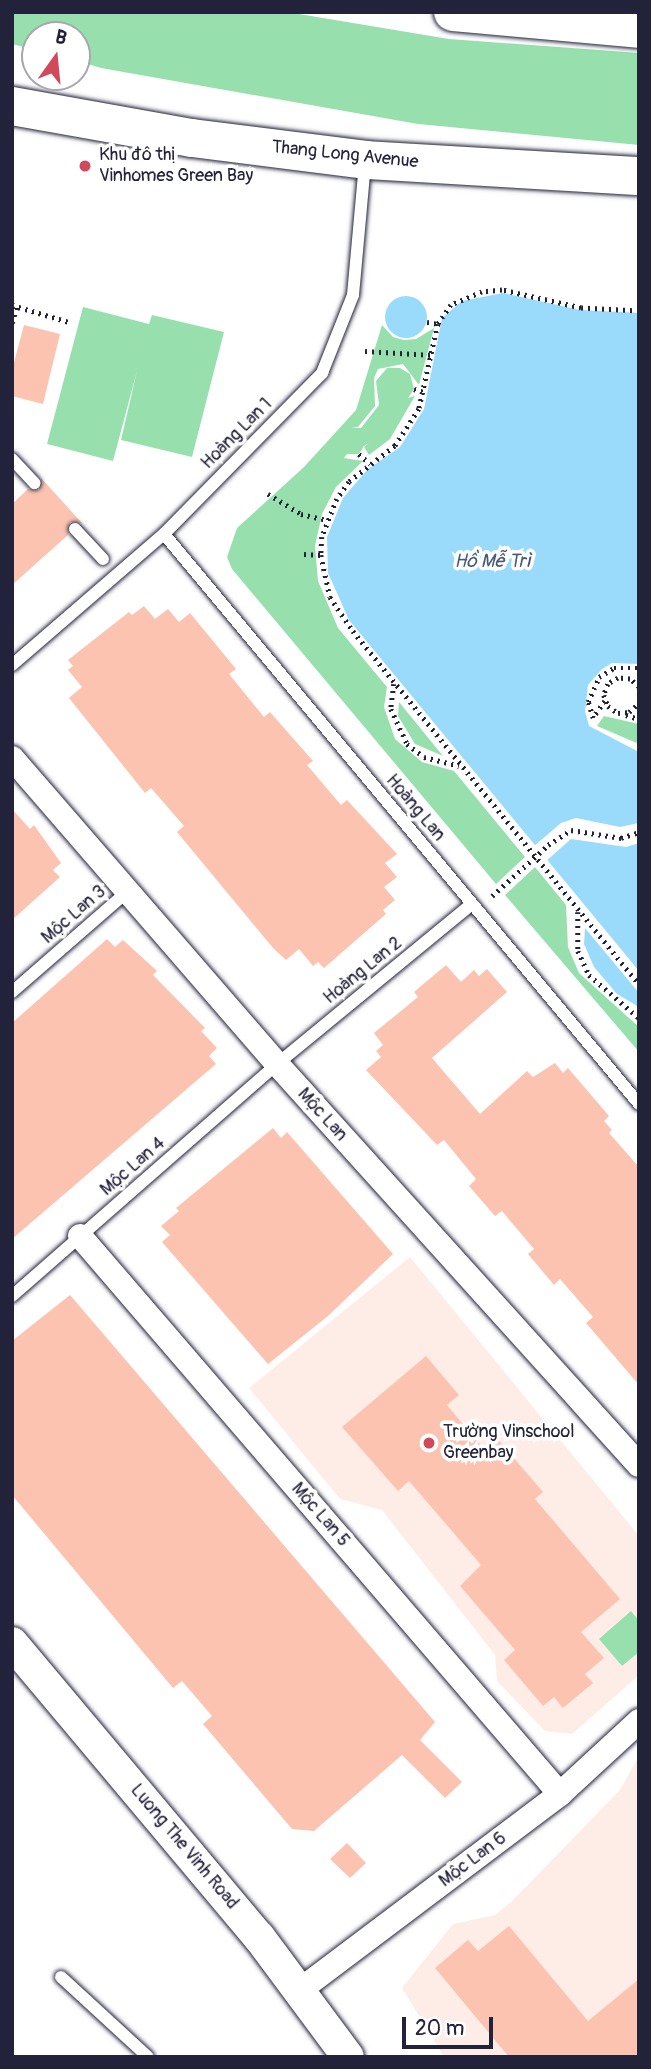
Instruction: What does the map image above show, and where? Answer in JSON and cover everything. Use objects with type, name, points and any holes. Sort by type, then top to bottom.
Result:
[{"type":"main road","points":[[453,12],[639,29]]},
{"type":"main road","name":"Thang Long Avenue","points":[[12,106],[192,138],[366,160],[639,176]]},
{"type":"street","name":"Mộc Lan","points":[[12,758],[277,1065],[639,1465]]},
{"type":"street","name":"Mộc Lan 5","points":[[80,1236],[560,1794]]},
{"type":"street","name":"Luong The Vinh Road","points":[[12,1643],[300,1990],[348,2057]]},
{"type":"street","name":"Mộc Lan 6","points":[[300,1990],[560,1794],[639,1721]]},
{"type":"lane","name":"Hoàng Lan 1","points":[[12,665],[164,534],[322,373],[353,295],[366,160]]},
{"type":"lane","points":[[12,459],[34,483]]},
{"type":"lane","points":[[75,529],[103,559]]},
{"type":"lane","name":"Hoàng Lan","points":[[164,534],[639,1104]]},
{"type":"lane","name":"Mộc Lan 3","points":[[12,992],[127,892]]},
{"type":"lane","name":"Hoàng Lan 2","points":[[277,1065],[472,904]]},
{"type":"lane","name":"Mộc Lan 4","points":[[12,1296],[277,1065]]},
{"type":"lane","points":[[61,1977],[148,2057]]},
{"type":"path","points":[[639,311],[581,308],[492,289],[451,305],[438,324],[419,409],[395,446],[349,482],[327,520],[321,555],[325,584],[337,609],[460,766],[639,984]]},
{"type":"path","points":[[12,323],[14,306],[69,322]]},
{"type":"path","points":[[427,322],[438,324]]},
{"type":"path","points":[[365,351],[432,355]]},
{"type":"path","points":[[414,389],[424,392]]},
{"type":"path","points":[[359,454],[370,464]]},
{"type":"path","points":[[268,494],[301,514],[327,520]]},
{"type":"path","points":[[304,554],[321,555]]},
{"type":"path","points":[[639,668],[614,668],[599,677],[588,702],[593,718],[605,701],[608,684],[618,678],[630,679],[639,687]]},
{"type":"path","points":[[614,668],[618,678]]},
{"type":"path","points":[[394,684],[391,709],[407,744],[424,758],[460,766]]},
{"type":"path","points":[[605,701],[612,710],[639,719]]},
{"type":"path","points":[[624,714],[639,703]]},
{"type":"path","points":[[492,896],[571,830],[621,838],[639,832]]},
{"type":"path","points":[[578,911],[578,951],[589,975],[639,1017]]},
{"type":"shaded area","name":"Trường Vinschool Greenbay","points":[[410,1257],[639,1536],[639,1675],[572,1734],[545,1731],[497,1681],[495,1655],[382,1510],[340,1499],[249,1388]]},
{"type":"shaded area","points":[[639,1756],[639,2057],[444,2057],[402,1988],[453,1924],[495,1915],[512,1901],[620,1790]]},
{"type":"green space","points":[[12,12],[287,12],[449,39],[639,53],[639,145],[418,124],[101,68],[91,65],[91,21],[21,21],[21,46],[12,44]]},
{"type":"green space","points":[[83,307],[149,324],[152,315],[224,332],[192,457],[121,440],[137,371],[113,461],[47,444]]},
{"type":"green space","points":[[382,325],[393,337],[404,340],[416,339],[434,328],[419,385],[403,364],[378,369],[374,378],[375,406],[358,427],[351,428],[361,428],[379,405],[376,381],[387,368],[400,368],[410,374],[414,389],[408,398],[415,396],[390,439],[369,455],[364,447],[369,443],[364,446],[359,454],[347,454],[344,458],[363,461],[336,487],[322,514],[315,546],[318,581],[338,628],[387,687],[384,707],[395,739],[422,762],[454,771],[525,857],[496,884],[232,569],[227,557],[237,528],[304,467],[356,410]]},
{"type":"green space","points":[[399,702],[443,756],[415,744],[398,716]]},
{"type":"green space","points":[[604,716],[639,724],[639,744],[597,726]]},
{"type":"green space","points":[[535,867],[566,905],[568,947],[579,973],[639,1027],[639,1052],[505,895]]},
{"type":"green space","points":[[631,1611],[639,1621],[639,1652],[622,1666],[599,1639]]},
{"type":"water","name":"Hồ Mễ Trì","points":[[503,293],[580,310],[639,313],[639,664],[612,663],[602,669],[588,685],[585,711],[589,726],[639,752],[639,971],[349,620],[328,573],[327,537],[343,498],[367,470],[400,447],[424,409],[442,318],[462,301]]},
{"type":"water","points":[[406,296],[421,302],[427,317],[421,332],[406,338],[391,332],[385,317],[391,302]]},
{"type":"water","points":[[585,928],[639,993],[639,1007],[617,994],[594,967],[584,944]]},
{"type":"pier","points":[[576,818],[620,827],[639,823],[639,843],[626,847],[571,839],[545,862],[533,847],[561,823]]},
{"type":"building","points":[[24,325],[60,334],[43,404],[12,396],[12,370]]},
{"type":"building","points":[[41,478],[82,523],[70,522],[68,535],[12,585],[12,504],[28,489],[39,490]]},
{"type":"building","points":[[144,606],[155,619],[168,609],[179,622],[190,613],[236,669],[229,674],[264,717],[270,712],[313,761],[307,765],[341,805],[347,800],[397,854],[385,863],[397,877],[384,887],[395,900],[383,910],[386,914],[324,968],[318,962],[313,966],[299,949],[286,960],[273,948],[177,832],[184,826],[151,788],[145,793],[69,698],[82,687],[68,670],[73,666],[68,660],[129,612],[132,615]]},
{"type":"building","points":[[12,809],[30,829],[34,825],[61,863],[53,870],[60,877],[12,920]]},
{"type":"building","points":[[107,939],[115,947],[123,940],[157,971],[153,975],[205,1028],[201,1031],[217,1048],[209,1056],[216,1064],[12,1239],[12,1023]]},
{"type":"building","points":[[446,965],[461,982],[474,970],[479,976],[487,969],[507,992],[432,1058],[480,1114],[527,1071],[533,1077],[555,1063],[563,1073],[568,1068],[609,1116],[604,1121],[612,1130],[609,1133],[639,1167],[639,1385],[586,1323],[593,1317],[560,1279],[554,1285],[528,1254],[534,1249],[502,1211],[495,1216],[469,1186],[476,1179],[444,1140],[437,1145],[366,1070],[381,1057],[376,1051],[383,1045],[374,1033],[418,997],[414,992]]},
{"type":"building","points":[[273,1128],[281,1138],[287,1132],[393,1254],[328,1316],[268,1364],[162,1242],[170,1235],[161,1226],[179,1211],[176,1208]]},
{"type":"building","points":[[70,1295],[435,1722],[420,1740],[462,1782],[445,1798],[402,1755],[314,1831],[292,1829],[203,1724],[212,1716],[182,1681],[173,1688],[12,1495],[12,1341]]},
{"type":"building","points":[[426,1356],[459,1395],[447,1405],[482,1447],[495,1436],[543,1492],[535,1499],[620,1599],[581,1632],[604,1658],[585,1674],[593,1683],[563,1708],[554,1697],[543,1706],[504,1660],[515,1650],[460,1586],[481,1565],[409,1481],[398,1491],[342,1427]]},
{"type":"building","points":[[347,1843],[366,1863],[350,1878],[330,1859]]},
{"type":"building","points":[[509,1926],[588,2021],[639,1979],[639,2057],[509,2057],[435,1968],[468,1940],[478,1951]]},
{"type":"place","name":"Khu đô thị Vinhomes Green Bay","points":[[85,166]]},
{"type":"place","name":"Trường Vinschool Greenbay","points":[[429,1443]]}]
